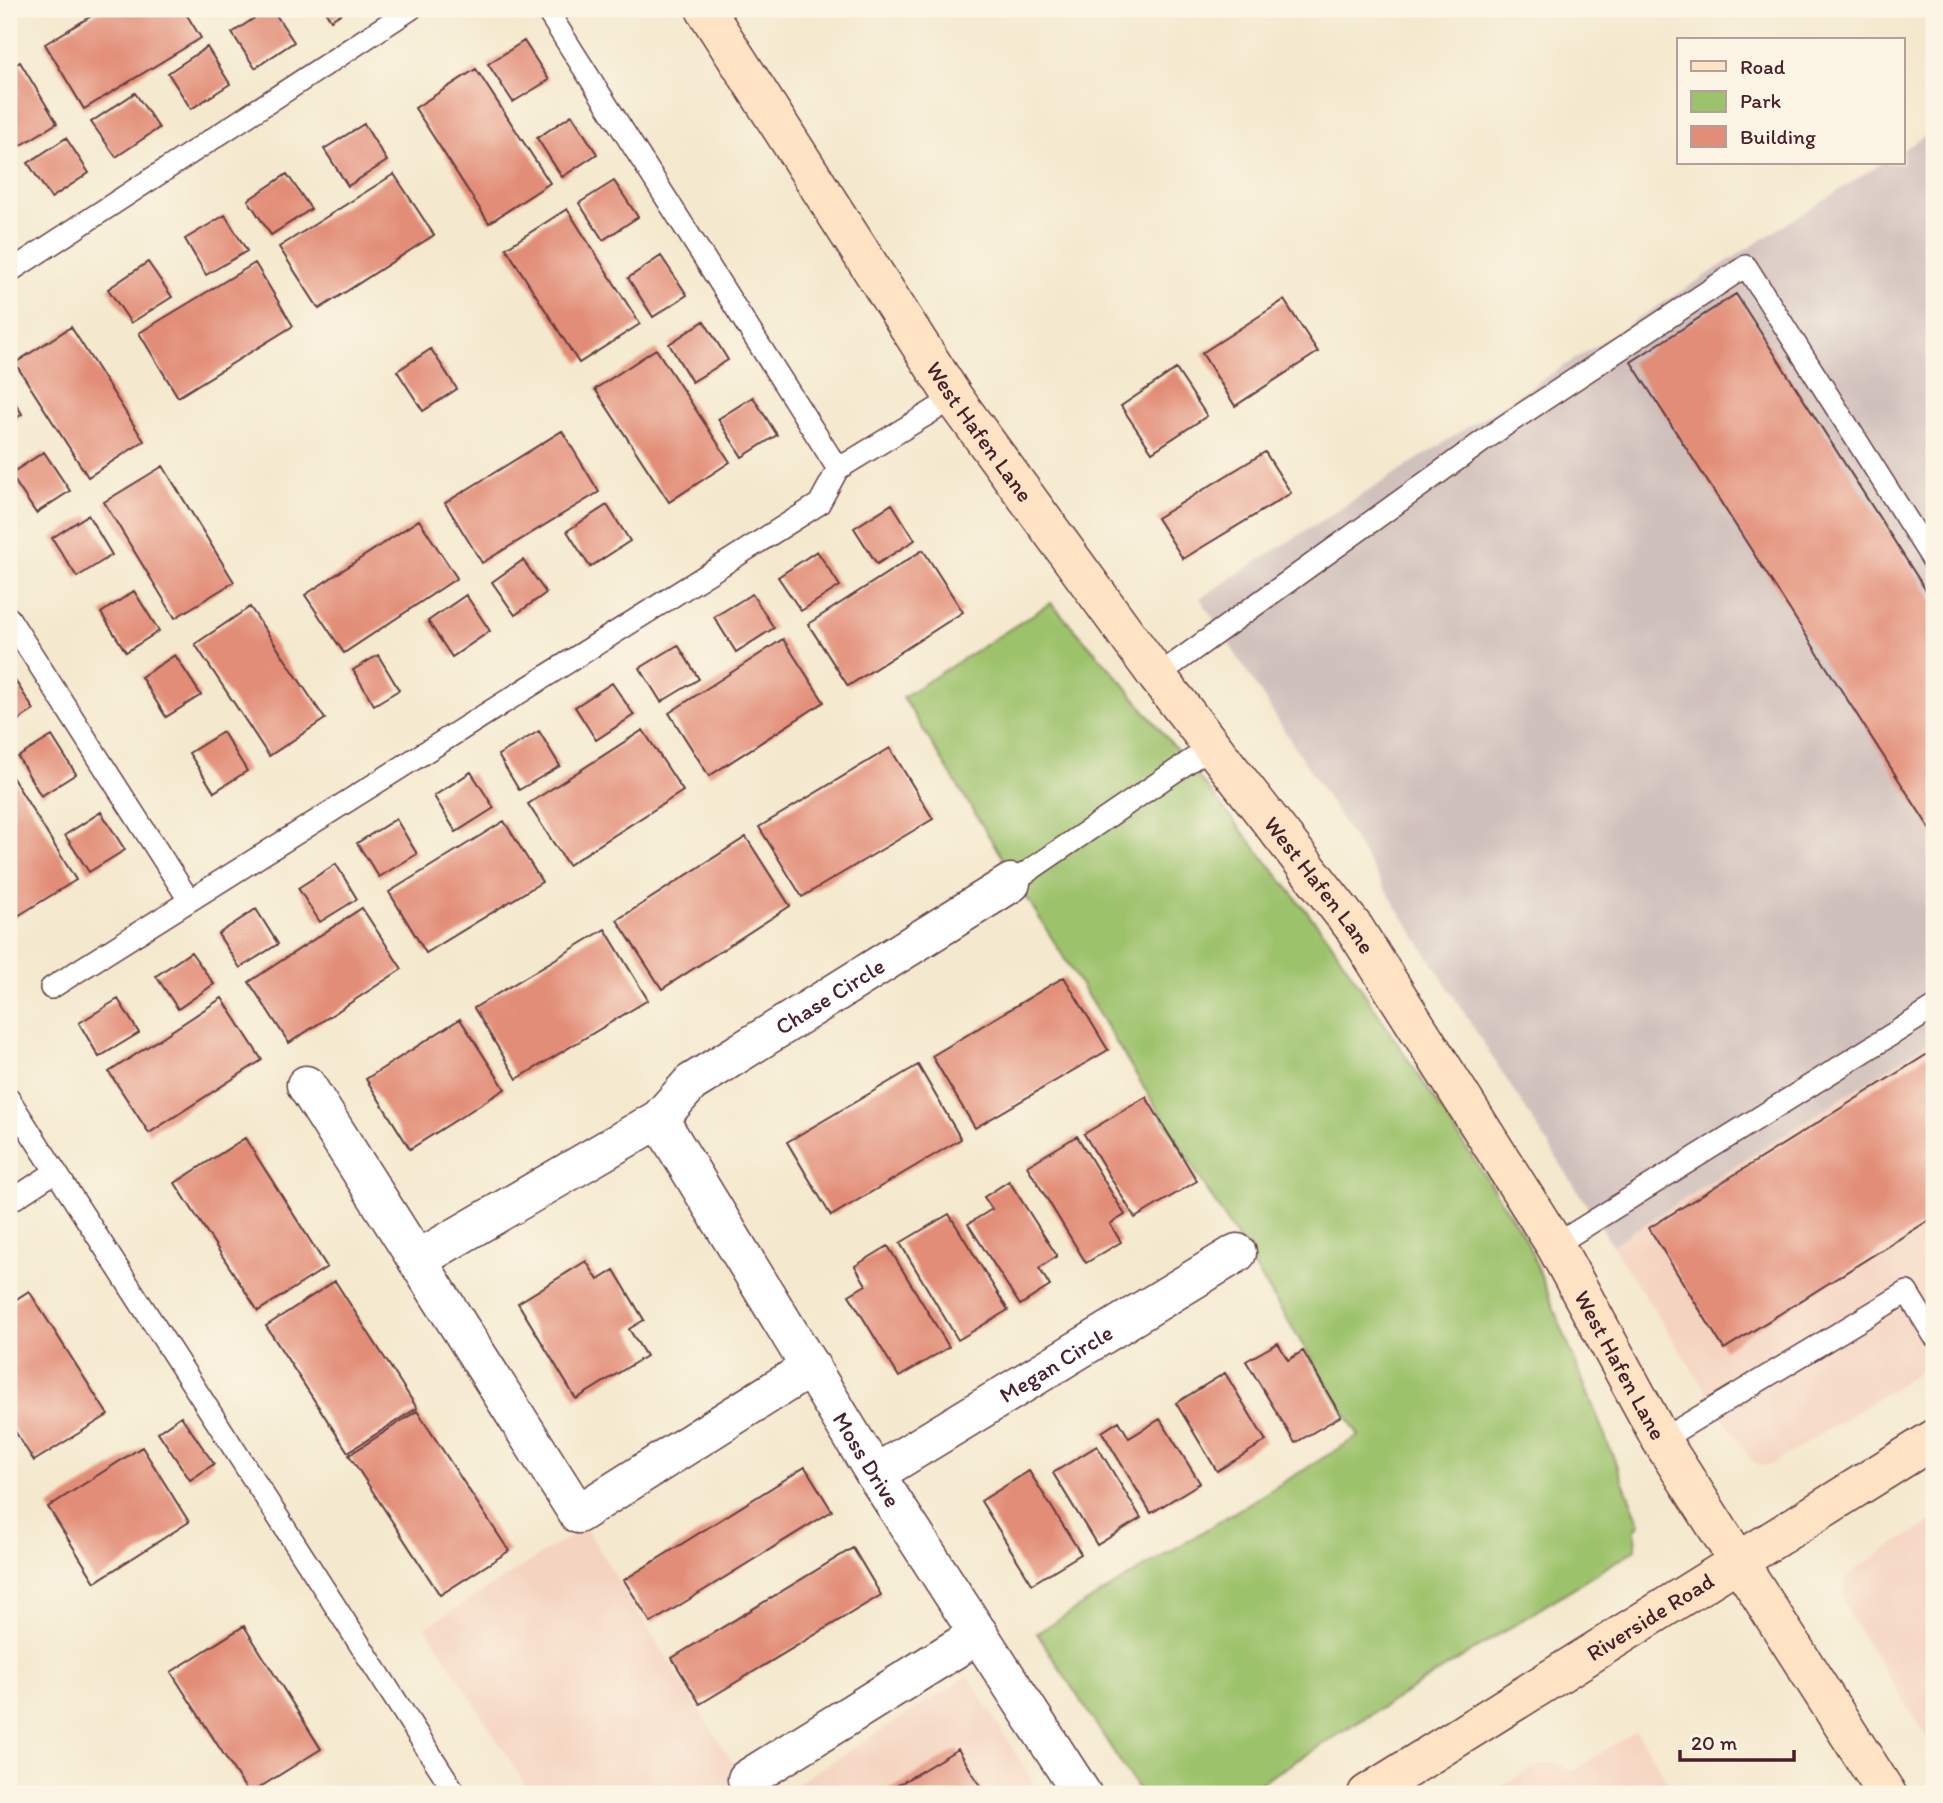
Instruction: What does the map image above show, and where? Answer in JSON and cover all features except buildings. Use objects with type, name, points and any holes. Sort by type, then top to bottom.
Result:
[{"type":"main road","name":"West Hafen Lane","points":[[705,9],[954,398],[1157,676],[1355,929],[1555,1245],[1661,1440],[1887,1794]]},
{"type":"main road","name":"Riverside Road","points":[[1367,1794],[1934,1439]]},
{"type":"street","name":"Chase Circle","points":[[417,1260],[659,1119],[691,1083],[1011,883]]},
{"type":"street","points":[[306,1085],[578,1514],[811,1367]]},
{"type":"street","name":"Moss Drive","points":[[659,1119],[875,1474],[1082,1794]]},
{"type":"street","name":"Megan Circle","points":[[875,1474],[1237,1253]]},
{"type":"street","points":[[747,1779],[979,1634]]},
{"type":"lane","points":[[9,272],[411,9]]},
{"type":"lane","points":[[547,9],[838,469]]},
{"type":"lane","points":[[1157,676],[1504,426],[1746,266],[1934,562]]},
{"type":"lane","points":[[51,988],[819,503],[838,469],[954,398]]},
{"type":"lane","points":[[9,618],[190,900]]},
{"type":"lane","points":[[1011,883],[1212,746]]},
{"type":"lane","points":[[1555,1245],[1934,1008]]},
{"type":"lane","points":[[9,1099],[456,1794]]},
{"type":"lane","points":[[9,1202],[55,1172]]},
{"type":"lane","points":[[1661,1440],[1907,1292],[1934,1336]]},
{"type":"shaded area","points":[[1934,130],[1934,1039],[1612,1245],[1200,598],[1880,164],[1904,164],[1904,149]]},
{"type":"shaded area","points":[[1934,1039],[1934,1363],[1773,1464],[1760,1466],[1750,1459],[1612,1245]]},
{"type":"shaded area","points":[[1934,1520],[1934,1749],[1848,1613],[1842,1594],[1846,1579],[1858,1567]]},
{"type":"shaded area","points":[[585,1527],[752,1794],[531,1794],[426,1627]]},
{"type":"shaded area","points":[[968,1676],[1041,1794],[780,1794]]},
{"type":"shaded area","points":[[1636,1731],[1676,1794],[1489,1794],[1532,1768],[1552,1762],[1572,1771]]},
{"type":"green space","points":[[1051,603],[1122,682],[1329,939],[1526,1239],[1640,1524],[1635,1530],[1636,1549],[1243,1794],[1141,1794],[1037,1633],[1359,1436],[903,697]]}]
